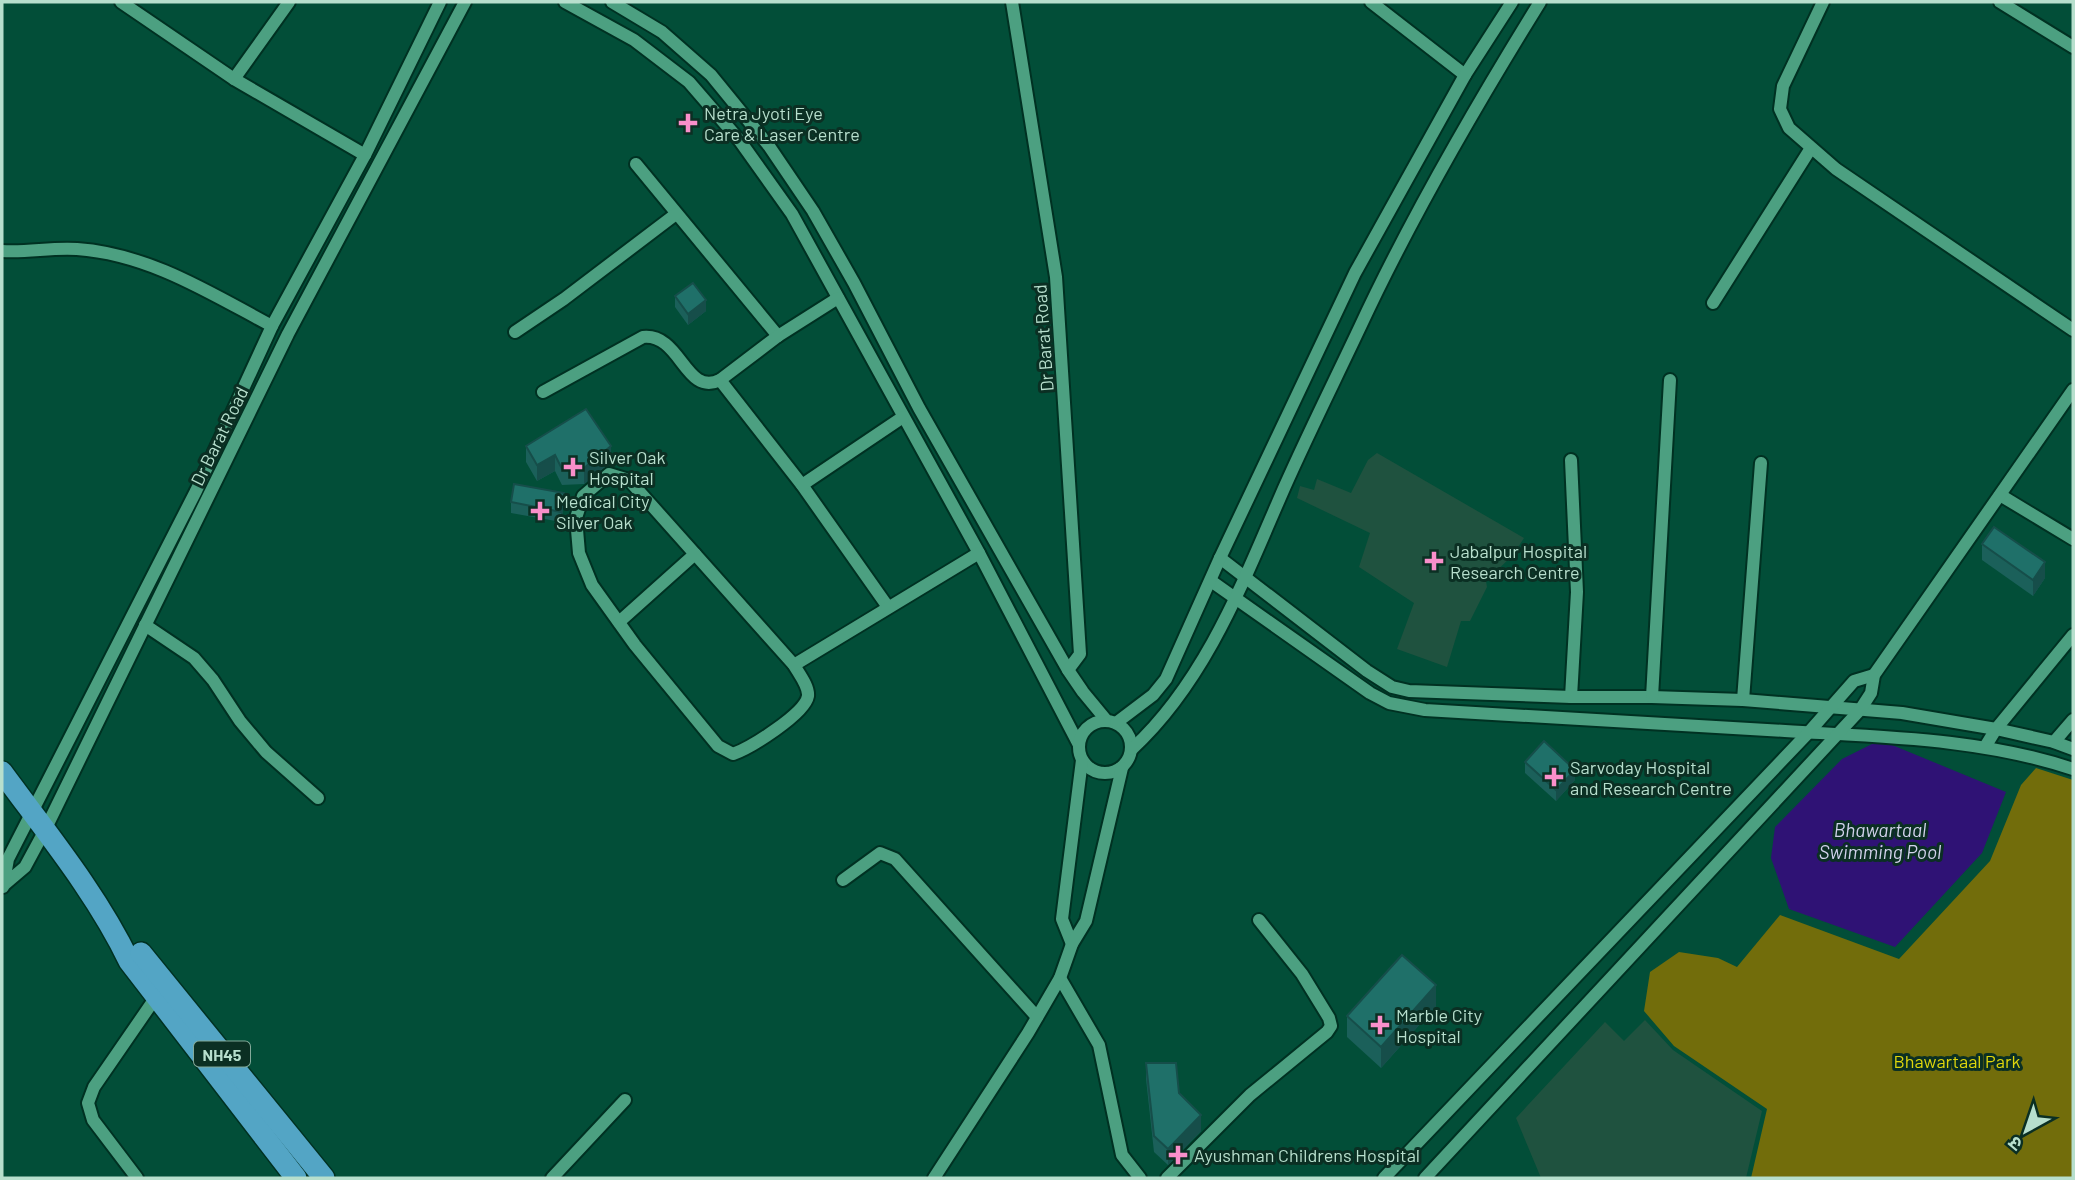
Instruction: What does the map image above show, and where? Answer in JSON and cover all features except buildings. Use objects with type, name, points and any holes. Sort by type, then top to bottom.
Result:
[{"type":"highway","name":"NH45","points":[[2,772],[117,935],[130,961],[156,997],[296,1178]]},
{"type":"highway","name":"NH45","points":[[117,935],[138,949],[324,1178]]},
{"type":"street","points":[[121,2],[234,79],[365,155]]},
{"type":"street","points":[[234,79],[289,2]]},
{"type":"street","name":"Dr Barat Road","points":[[3,887],[8,859],[196,491],[272,326],[365,155],[440,2]]},
{"type":"street","name":"Dr Barat Road","points":[[3,887],[25,867],[45,830],[288,334],[465,2]]},
{"type":"street","points":[[565,2],[634,40],[689,82],[740,141],[792,214],[979,553],[1079,745],[1082,760],[1062,919],[1072,944]]},
{"type":"street","points":[[612,2],[662,32],[711,75],[769,146],[813,211],[919,408],[1068,670],[1083,692],[1112,722],[1129,734],[1132,749],[1122,768],[1086,921],[1072,944],[1060,978],[1037,1017],[934,1178]]},
{"type":"street","name":"Dr Barat Road","points":[[1012,2],[1056,277],[1080,654],[1068,670]]},
{"type":"street","points":[[1371,2],[1465,75]]},
{"type":"street","points":[[1079,745],[1081,737],[1091,725],[1112,722],[1153,695],[1166,680],[1220,558],[1355,273],[1465,75],[1512,2]]},
{"type":"street","points":[[1132,749],[1168,713],[1236,600],[1287,483],[1396,253],[1488,86],[1539,2]]},
{"type":"street","points":[[1823,2],[1783,86],[1780,109],[1789,128],[1836,169],[2073,330]]},
{"type":"street","points":[[2000,2],[2073,47]]},
{"type":"street","points":[[1713,303],[1811,148]]},
{"type":"street","points":[[636,164],[778,336]]},
{"type":"street","points":[[515,332],[564,299],[676,214]]},
{"type":"street","points":[[2,251],[23,253],[76,248],[127,256],[173,273],[272,326]]},
{"type":"street","points":[[543,393],[643,337],[654,336],[662,339],[702,384],[710,385],[778,336],[838,298]]},
{"type":"street","points":[[720,380],[802,485],[888,607]]},
{"type":"street","points":[[1652,696],[1670,380]]},
{"type":"street","points":[[1425,1178],[1860,710],[1871,692],[1874,675],[2073,390]]},
{"type":"street","points":[[802,485],[903,417]]},
{"type":"street","points":[[1571,460],[1577,592],[1571,697]]},
{"type":"street","points":[[1743,700],[1762,463]]},
{"type":"street","points":[[609,474],[629,480],[794,665],[807,689],[808,698],[799,710],[748,749],[733,754],[718,746],[618,622],[592,585],[579,553],[576,519],[583,496],[609,474]]},
{"type":"street","points":[[2000,495],[2073,539]]},
{"type":"street","points":[[794,665],[979,553]]},
{"type":"street","points":[[618,622],[695,554]]},
{"type":"street","points":[[1220,558],[1367,671],[1392,687],[1409,691],[1743,700],[1902,713],[1996,729],[2073,749]]},
{"type":"street","points":[[1211,581],[1370,694],[1389,703],[1425,710],[1900,737],[1985,747],[2073,769]]},
{"type":"street","points":[[145,625],[194,658],[266,752],[318,798]]},
{"type":"street","points":[[1985,747],[1996,729],[2073,635]]},
{"type":"street","points":[[1384,1178],[1809,732],[1854,681],[1874,675]]},
{"type":"street","points":[[2054,742],[2073,720]]},
{"type":"street","points":[[1082,760],[1092,771],[1100,773],[1116,772],[1122,768]]},
{"type":"street","points":[[843,880],[880,853],[895,859],[1037,1017]]},
{"type":"street","points":[[1167,1178],[1250,1095],[1328,1032],[1331,1026],[1329,1018],[1302,974],[1259,920]]},
{"type":"street","points":[[1060,978],[1099,1045],[1122,1154],[1140,1178]]},
{"type":"street","points":[[137,1178],[93,1121],[88,1103],[94,1087],[156,997]]},
{"type":"street","points":[[552,1178],[625,1100]]},
{"type":"shaded area","name":"Jabalpur Hospital Research Centre","points":[[1377,453],[1524,538],[1513,555],[1486,581],[1487,587],[1470,621],[1461,621],[1447,667],[1397,649],[1414,603],[1359,567],[1370,533],[1297,498],[1300,486],[1314,490],[1317,479],[1351,493],[1368,460]]},
{"type":"shaded area","points":[[1645,1020],[1673,1050],[1762,1111],[1746,1178],[1541,1178],[1516,1118],[1605,1022],[1624,1041]]},
{"type":"green space","name":"Bhawartaal Park","points":[[2036,768],[2073,780],[2073,1178],[1751,1178],[1767,1109],[1674,1046],[1644,1011],[1650,972],[1679,952],[1718,958],[1737,967],[1780,915],[1899,959],[1990,861],[2021,785]]},
{"type":"water","name":"Bhawartaal Swimming Pool","points":[[1880,740],[2006,792],[1982,853],[1895,947],[1789,909],[1771,858],[1775,827],[1842,759]]},
{"type":"place","name":"Netra Jyoti Eye Care & Laser Centre","points":[[688,123]]},
{"type":"place","name":"Silver Oak Hospital","points":[[573,467]]},
{"type":"place","name":"Medical City Silver Oak","points":[[540,511]]},
{"type":"place","name":"Jabalpur Hospital Research Centre","points":[[1434,561]]},
{"type":"place","name":"Sarvoday Hospital and Research Centre","points":[[1554,777]]},
{"type":"place","name":"Marble City Hospital","points":[[1380,1025]]},
{"type":"place","name":"Ayushman Childrens Hospital","points":[[1178,1155]]}]
